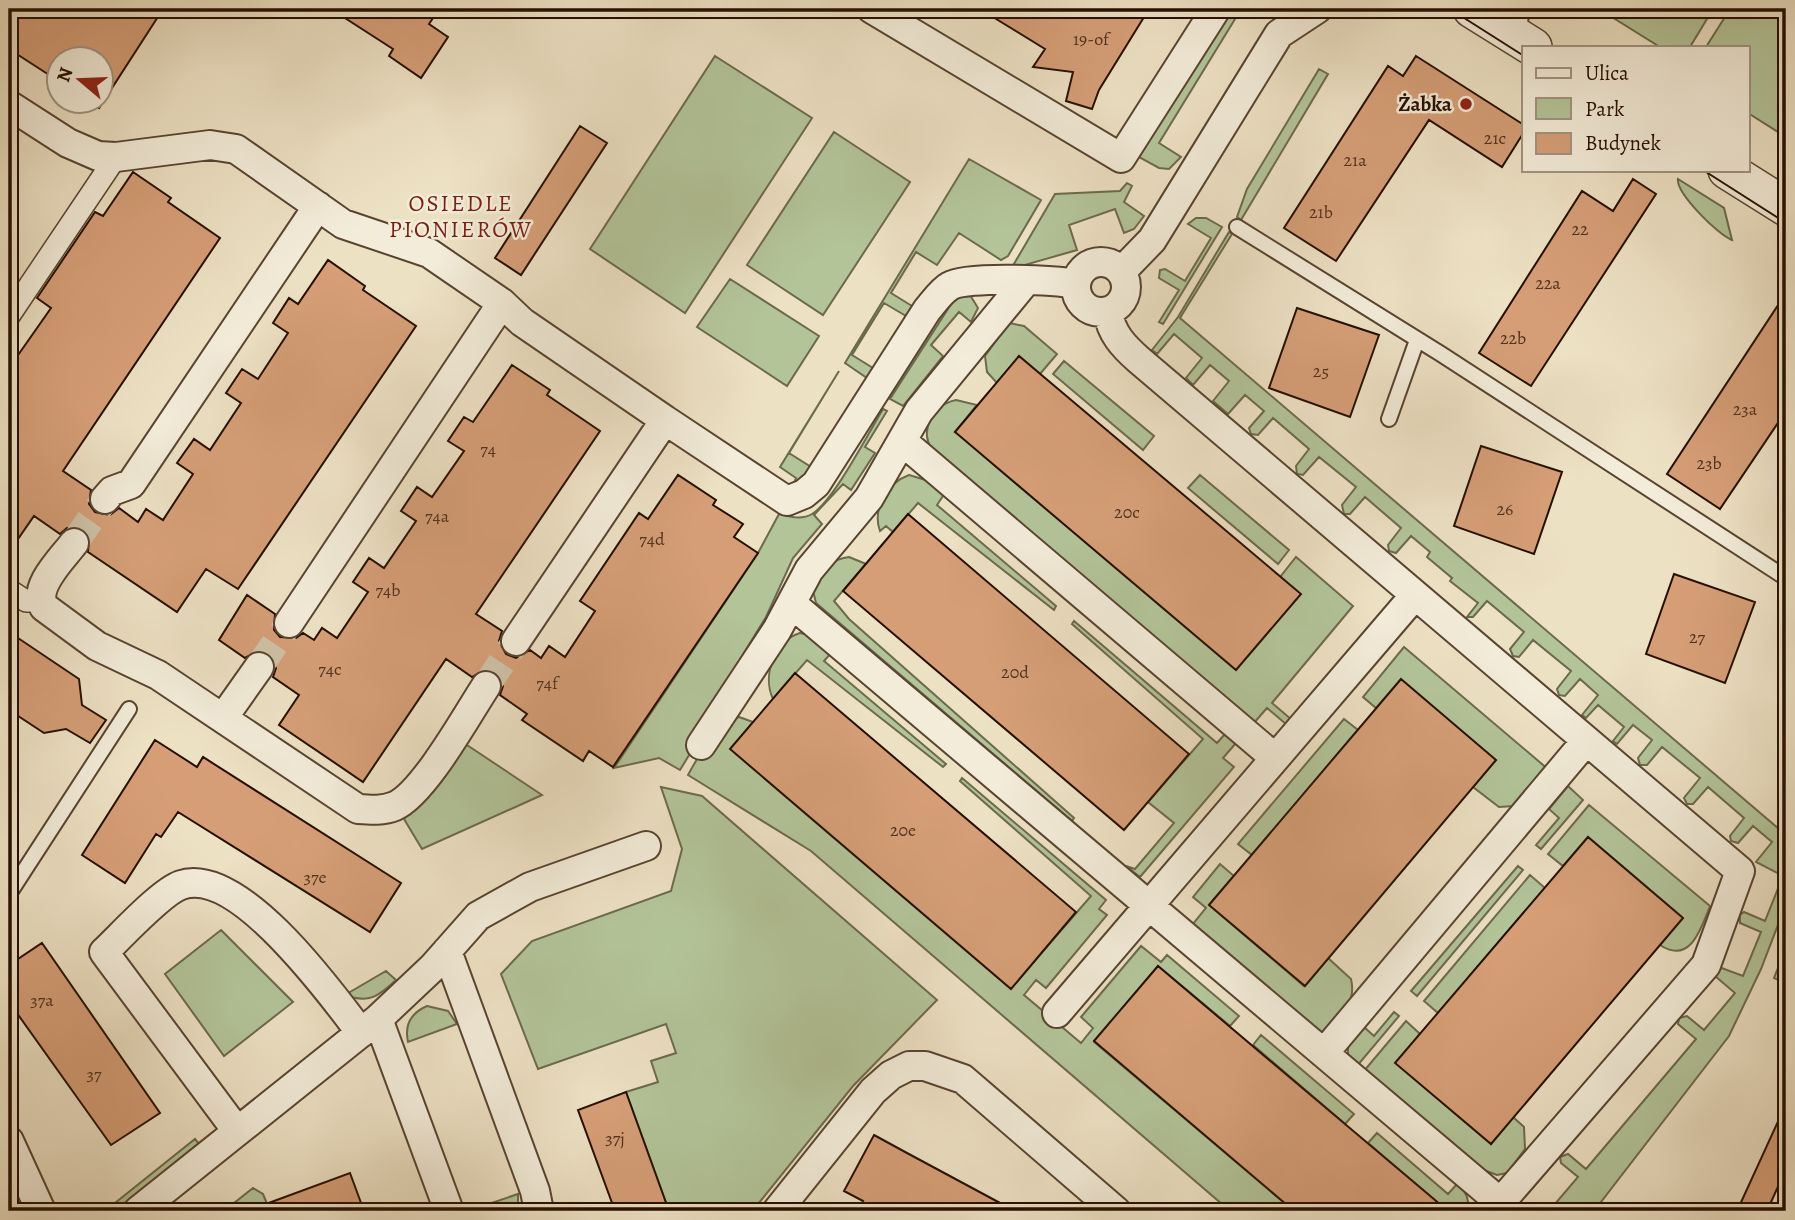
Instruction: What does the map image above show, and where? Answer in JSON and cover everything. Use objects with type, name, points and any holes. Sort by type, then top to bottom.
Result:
[{"type":"street","points":[[872,9],[1121,158],[1216,9]]},
{"type":"street","points":[[1121,272],[1152,240],[1279,21],[1317,9]]},
{"type":"street","points":[[1472,9],[1524,31]]},
{"type":"street","points":[[9,105],[84,151],[116,157],[210,145],[236,149],[354,229],[429,253],[502,303],[523,322],[787,501],[804,494],[816,484],[927,310],[949,286],[966,280],[1059,281],[1076,284]]},
{"type":"street","points":[[9,316],[116,157]]},
{"type":"street","points":[[1730,172],[1786,207]]},
{"type":"street","points":[[105,499],[112,491],[131,484],[318,206]]},
{"type":"street","points":[[1094,263],[1114,265],[1121,272],[1126,290],[1117,308],[1098,313],[1081,303],[1076,284],[1079,275],[1094,263]]},
{"type":"street","points":[[701,745],[792,604],[809,570],[869,498],[919,411],[1025,282]]},
{"type":"street","points":[[289,623],[502,303]]},
{"type":"street","points":[[792,604],[1324,1053],[1497,1207],[1706,965],[1740,871],[1122,344],[1110,324],[1108,312]]},
{"type":"street","points":[[516,641],[665,420]]},
{"type":"street","points":[[902,441],[1275,758]]},
{"type":"street","points":[[74,543],[42,588],[40,601],[44,607],[97,646],[158,675],[358,809],[375,811],[396,805],[418,789],[486,686]]},
{"type":"street","points":[[9,590],[26,601],[40,601]]},
{"type":"street","points":[[1057,1013],[1151,907],[1415,595]]},
{"type":"street","points":[[223,718],[259,667]]},
{"type":"street","points":[[1324,1053],[1586,741]]},
{"type":"street","points":[[147,1208],[237,1131],[369,1026],[447,951],[478,916],[509,897],[646,846]]},
{"type":"street","points":[[237,1131],[104,952],[172,890],[195,883],[209,885],[235,897],[369,1026],[449,1211]]},
{"type":"street","points":[[447,951],[535,1191],[539,1211]]},
{"type":"street","points":[[777,1211],[873,1091],[909,1066],[925,1066],[963,1079],[1116,1211]]},
{"type":"street","points":[[9,1141],[41,1211]]},
{"type":"lane","points":[[1237,227],[1418,340],[1786,578]]},
{"type":"lane","points":[[1389,419],[1418,340]]},
{"type":"lane","points":[[9,894],[129,709]]},
{"type":"green space","points":[[1231,9],[1240,11],[1159,143],[1181,157],[1169,169],[1159,168],[1137,156]]},
{"type":"green space","points":[[1599,9],[1713,9],[1691,46],[1658,46]]},
{"type":"green space","points":[[1730,9],[1771,9],[1786,29],[1786,137],[1750,114],[1750,46],[1707,46]]},
{"type":"green space","points":[[715,56],[812,118],[685,313],[590,249]]},
{"type":"green space","points":[[1319,69],[1328,74],[1241,220],[1237,217],[1247,189]]},
{"type":"green space","points":[[834,132],[910,182],[823,315],[747,265]]},
{"type":"green space","points":[[969,159],[1041,200],[1008,256],[1001,260],[959,233],[937,265],[916,252],[891,293],[912,306],[906,316],[884,303],[852,355],[873,368],[867,378],[845,363]]},
{"type":"green space","points":[[1678,179],[1724,208],[1732,240],[1699,213],[1684,194]]},
{"type":"green space","points":[[1127,183],[1132,186],[1124,202],[1144,216],[1134,229],[1124,233],[1115,209],[1069,225],[1077,250],[1011,269],[1055,194],[1120,191]]},
{"type":"green space","points":[[1196,218],[1206,218],[1222,227],[1163,324],[1159,322],[1179,290],[1159,278],[1160,270],[1165,269],[1185,281],[1211,238],[1188,224]]},
{"type":"green space","points":[[1229,232],[1232,234],[1180,318],[1786,835],[1786,904],[1761,969],[1729,1036],[1594,1211],[1549,1211],[1578,1177],[1561,1163],[1560,1157],[1568,1154],[1586,1169],[1696,1039],[1678,1024],[1679,1018],[1687,1016],[1704,1030],[1735,993],[1715,976],[1719,967],[1743,976],[1761,932],[1740,923],[1740,915],[1744,912],[1765,921],[1783,876],[1756,862],[1772,842],[1753,826],[1738,843],[1731,841],[1730,836],[1744,818],[1708,787],[1693,804],[1687,804],[1684,798],[1700,778],[1662,747],[1647,765],[1640,765],[1638,758],[1652,740],[1633,725],[1617,744],[1613,741],[1624,727],[1598,705],[1586,718],[1582,715],[1598,695],[1580,679],[1565,696],[1559,695],[1557,689],[1571,671],[1533,640],[1519,657],[1513,656],[1510,649],[1524,632],[1487,601],[1473,617],[1467,617],[1478,603],[1450,581],[1452,578],[1427,557],[1430,552],[1411,536],[1396,553],[1389,551],[1388,545],[1401,528],[1365,497],[1350,514],[1344,514],[1342,505],[1356,487],[1319,457],[1303,475],[1297,474],[1296,466],[1309,449],[1273,418],[1258,435],[1251,434],[1249,428],[1264,411],[1245,395],[1228,414],[1213,401],[1229,381],[1210,365],[1193,385],[1186,378],[1202,358],[1174,334],[1157,354],[1152,350],[1178,317]]},
{"type":"green space","points":[[730,279],[819,336],[787,386],[697,327]]},
{"type":"green space","points":[[970,295],[978,308],[971,322],[959,312],[931,345],[943,356],[903,406],[890,399],[955,298]]},
{"type":"green space","points":[[1009,323],[1024,326],[1057,354],[1040,374],[1019,356],[997,383],[987,372],[985,356]]},
{"type":"green space","points":[[1064,361],[1154,436],[1143,450],[1053,374]]},
{"type":"green space","points":[[839,371],[789,453],[811,467],[791,490],[796,478],[780,467]]},
{"type":"green space","points":[[956,400],[977,405],[955,432],[1280,577],[1296,557],[1353,606],[1272,703],[1292,720],[1287,725],[1267,708],[1253,724],[932,450],[927,434],[931,419],[941,407]]},
{"type":"green space","points":[[883,409],[887,411],[865,447],[875,453],[851,490],[843,484],[814,515],[822,524],[793,558],[766,617],[692,738],[697,742],[680,770],[659,758],[614,768],[758,553],[779,514],[804,517],[821,507],[840,482]]},
{"type":"green space","points":[[909,475],[929,481],[945,493],[937,505],[1056,606],[1054,610],[918,503],[893,532],[886,526],[880,531],[878,514],[883,498],[894,484]]},
{"type":"green space","points":[[1200,475],[1289,550],[1278,564],[1188,488]]},
{"type":"green space","points":[[849,557],[866,564],[834,601],[849,619],[1074,818],[1072,821],[816,603],[812,587],[832,563]]},
{"type":"green space","points":[[1074,621],[1217,743],[1225,734],[1236,743],[1223,758],[1234,767],[1140,877],[1126,866],[1135,869],[1174,823],[1148,802],[1203,739],[1072,624]]},
{"type":"green space","points":[[800,633],[810,635],[833,651],[824,661],[946,764],[943,767],[807,660],[773,699],[769,680],[773,660],[783,643]]},
{"type":"green space","points":[[1404,647],[1549,770],[1514,806],[1499,807],[1473,787],[1496,760],[1401,680],[1376,708],[1363,697]]},
{"type":"green space","points":[[739,717],[753,722],[731,749],[1011,988],[1091,896],[960,781],[962,778],[1106,900],[1099,909],[1107,915],[1046,988],[1036,980],[1024,995],[1081,1043],[1093,1028],[1081,1017],[1141,946],[1161,962],[1167,955],[1239,1016],[1230,1026],[1158,966],[1094,1042],[1294,1211],[1230,1211],[811,851],[688,775],[716,733],[731,720]]},
{"type":"green space","points":[[1344,719],[1358,730],[1252,855],[1238,844]]},
{"type":"green space","points":[[464,743],[542,795],[422,849],[401,814],[433,792]]},
{"type":"green space","points":[[1568,786],[1583,800],[1541,849],[1536,845],[1559,818],[1549,809]]},
{"type":"green space","points":[[661,787],[702,796],[937,1000],[853,1086],[758,1204],[756,1211],[669,1211],[626,1092],[658,1082],[651,1061],[676,1053],[666,1024],[538,1069],[501,974],[532,941],[671,891],[682,849]]},
{"type":"green space","points":[[1589,805],[1710,906],[1703,925],[1687,948],[1670,950],[1660,945],[1682,917],[1588,837],[1563,866],[1548,854]]},
{"type":"green space","points":[[1220,864],[1234,876],[1209,905],[1304,986],[1328,958],[1351,979],[1352,996],[1346,1009],[1324,1032],[1319,1032],[1192,925],[1206,908],[1193,897]]},
{"type":"green space","points":[[1518,866],[1523,870],[1417,996],[1411,991]]},
{"type":"green space","points":[[1530,875],[1545,888],[1438,1013],[1424,1001]]},
{"type":"green space","points":[[221,930],[293,1002],[224,1056],[165,974]]},
{"type":"green space","points":[[1786,948],[1786,984],[1774,978]]},
{"type":"green space","points":[[386,971],[396,980],[379,994],[361,999],[345,995]]},
{"type":"green space","points":[[427,1006],[448,1011],[457,1024],[408,1042],[410,1020]]},
{"type":"green space","points":[[1394,1012],[1399,1016],[1357,1066],[1348,1058],[1348,1045],[1364,1027],[1374,1036]]},
{"type":"green space","points":[[1406,1021],[1420,1034],[1491,1144],[1513,1117],[1524,1127],[1525,1149],[1507,1173],[1497,1175],[1481,1169],[1364,1071]]},
{"type":"green space","points":[[1261,1035],[1354,1114],[1345,1124],[1253,1045]]},
{"type":"green space","points":[[1377,1133],[1448,1194],[1457,1184],[1467,1196],[1468,1211],[1433,1211],[1439,1204],[1368,1143]]},
{"type":"green space","points":[[195,1139],[200,1145],[116,1211],[105,1211]]},
{"type":"green space","points":[[253,1188],[263,1194],[270,1211],[224,1211]]},
{"type":"green space","points":[[518,1194],[518,1211],[468,1211]]},
{"type":"building","points":[[9,9],[163,9],[116,82],[116,46],[46,46],[46,73],[9,49]]},
{"type":"building","points":[[331,9],[439,9],[429,24],[448,37],[421,78],[389,56],[393,49]]},
{"type":"building","points":[[980,9],[1149,9],[1099,90],[1092,109],[1066,101],[1073,72],[1033,67],[1045,49]]},
{"type":"building","points":[[1416,56],[1522,124],[1522,135],[1502,167],[1429,120],[1336,261],[1284,228],[1388,66],[1403,76]]},
{"type":"building","points":[[580,126],[607,143],[521,275],[495,258]]},
{"type":"building","points":[[133,172],[171,198],[168,202],[220,238],[63,471],[91,490],[89,504],[95,512],[110,515],[119,508],[138,522],[146,509],[163,520],[193,474],[177,463],[194,439],[210,450],[241,403],[226,393],[242,369],[258,379],[288,333],[273,323],[289,298],[298,304],[328,260],[365,286],[363,290],[416,326],[238,589],[206,569],[177,612],[88,552],[89,536],[77,527],[67,528],[60,534],[34,516],[9,552],[9,368],[51,308],[37,298],[95,212],[103,216]]},
{"type":"building","points":[[1633,179],[1656,194],[1531,386],[1479,353],[1582,191],[1613,211]]},
{"type":"building","points":[[1786,293],[1786,411],[1720,509],[1667,474]]},
{"type":"building","points":[[1297,308],[1379,335],[1350,417],[1269,388]]},
{"type":"building","points":[[1019,356],[1301,594],[1236,670],[955,432]]},
{"type":"building","points":[[512,365],[550,390],[547,395],[600,431],[476,614],[502,631],[499,641],[506,654],[516,658],[530,650],[541,658],[549,646],[565,657],[595,611],[580,601],[639,513],[648,519],[678,475],[716,500],[713,505],[743,524],[734,537],[758,553],[613,767],[589,751],[583,761],[522,720],[527,714],[500,695],[503,686],[495,672],[486,669],[472,677],[446,659],[363,782],[279,725],[299,695],[273,677],[276,668],[269,654],[260,650],[245,658],[219,640],[247,595],[275,614],[274,630],[280,637],[296,638],[303,633],[314,640],[322,628],[337,638],[368,592],[353,582],[369,558],[384,568],[416,521],[401,511],[417,487],[432,497],[464,451],[448,441],[464,417],[473,422]]},
{"type":"building","points":[[1481,446],[1562,472],[1534,554],[1454,526]]},
{"type":"building","points":[[908,514],[1189,754],[1124,830],[843,591]]},
{"type":"building","points":[[1674,574],[1755,602],[1725,683],[1646,654]]},
{"type":"building","points":[[9,632],[79,679],[82,705],[106,720],[90,743],[66,729],[44,733],[9,710]]},
{"type":"building","points":[[795,673],[1076,912],[1011,989],[730,749]]},
{"type":"building","points":[[1401,679],[1496,760],[1305,986],[1209,905]]},
{"type":"building","points":[[155,740],[197,767],[203,757],[401,883],[370,932],[178,812],[161,837],[156,834],[125,883],[82,855]]},
{"type":"building","points":[[1588,837],[1683,918],[1491,1144],[1395,1063]]},
{"type":"building","points":[[42,943],[160,1113],[111,1145],[9,1002],[9,965]]},
{"type":"building","points":[[1158,966],[1448,1211],[1294,1211],[1094,1041]]},
{"type":"building","points":[[626,1092],[669,1211],[615,1211],[578,1110]]},
{"type":"building","points":[[1786,1104],[1786,1169],[1767,1211],[1737,1211]]},
{"type":"building","points":[[874,1135],[1015,1211],[857,1211],[863,1201],[844,1191]]},
{"type":"building","points":[[350,1173],[364,1211],[255,1211],[255,1208]]},
{"type":"tunnel","points":[[74,543],[105,499]]},
{"type":"tunnel","points":[[259,667],[289,623]]},
{"type":"tunnel","points":[[486,686],[516,641]]},
{"type":"tram line","points":[[1450,9],[1522,55]]},
{"type":"tram line","points":[[1706,172],[1786,223]]},
{"type":"place","name":"Żabka","points":[[1466,104]]},
{"type":"district","name":"OSIEDLE PIONIERÓW","points":[[461,216]]}]
